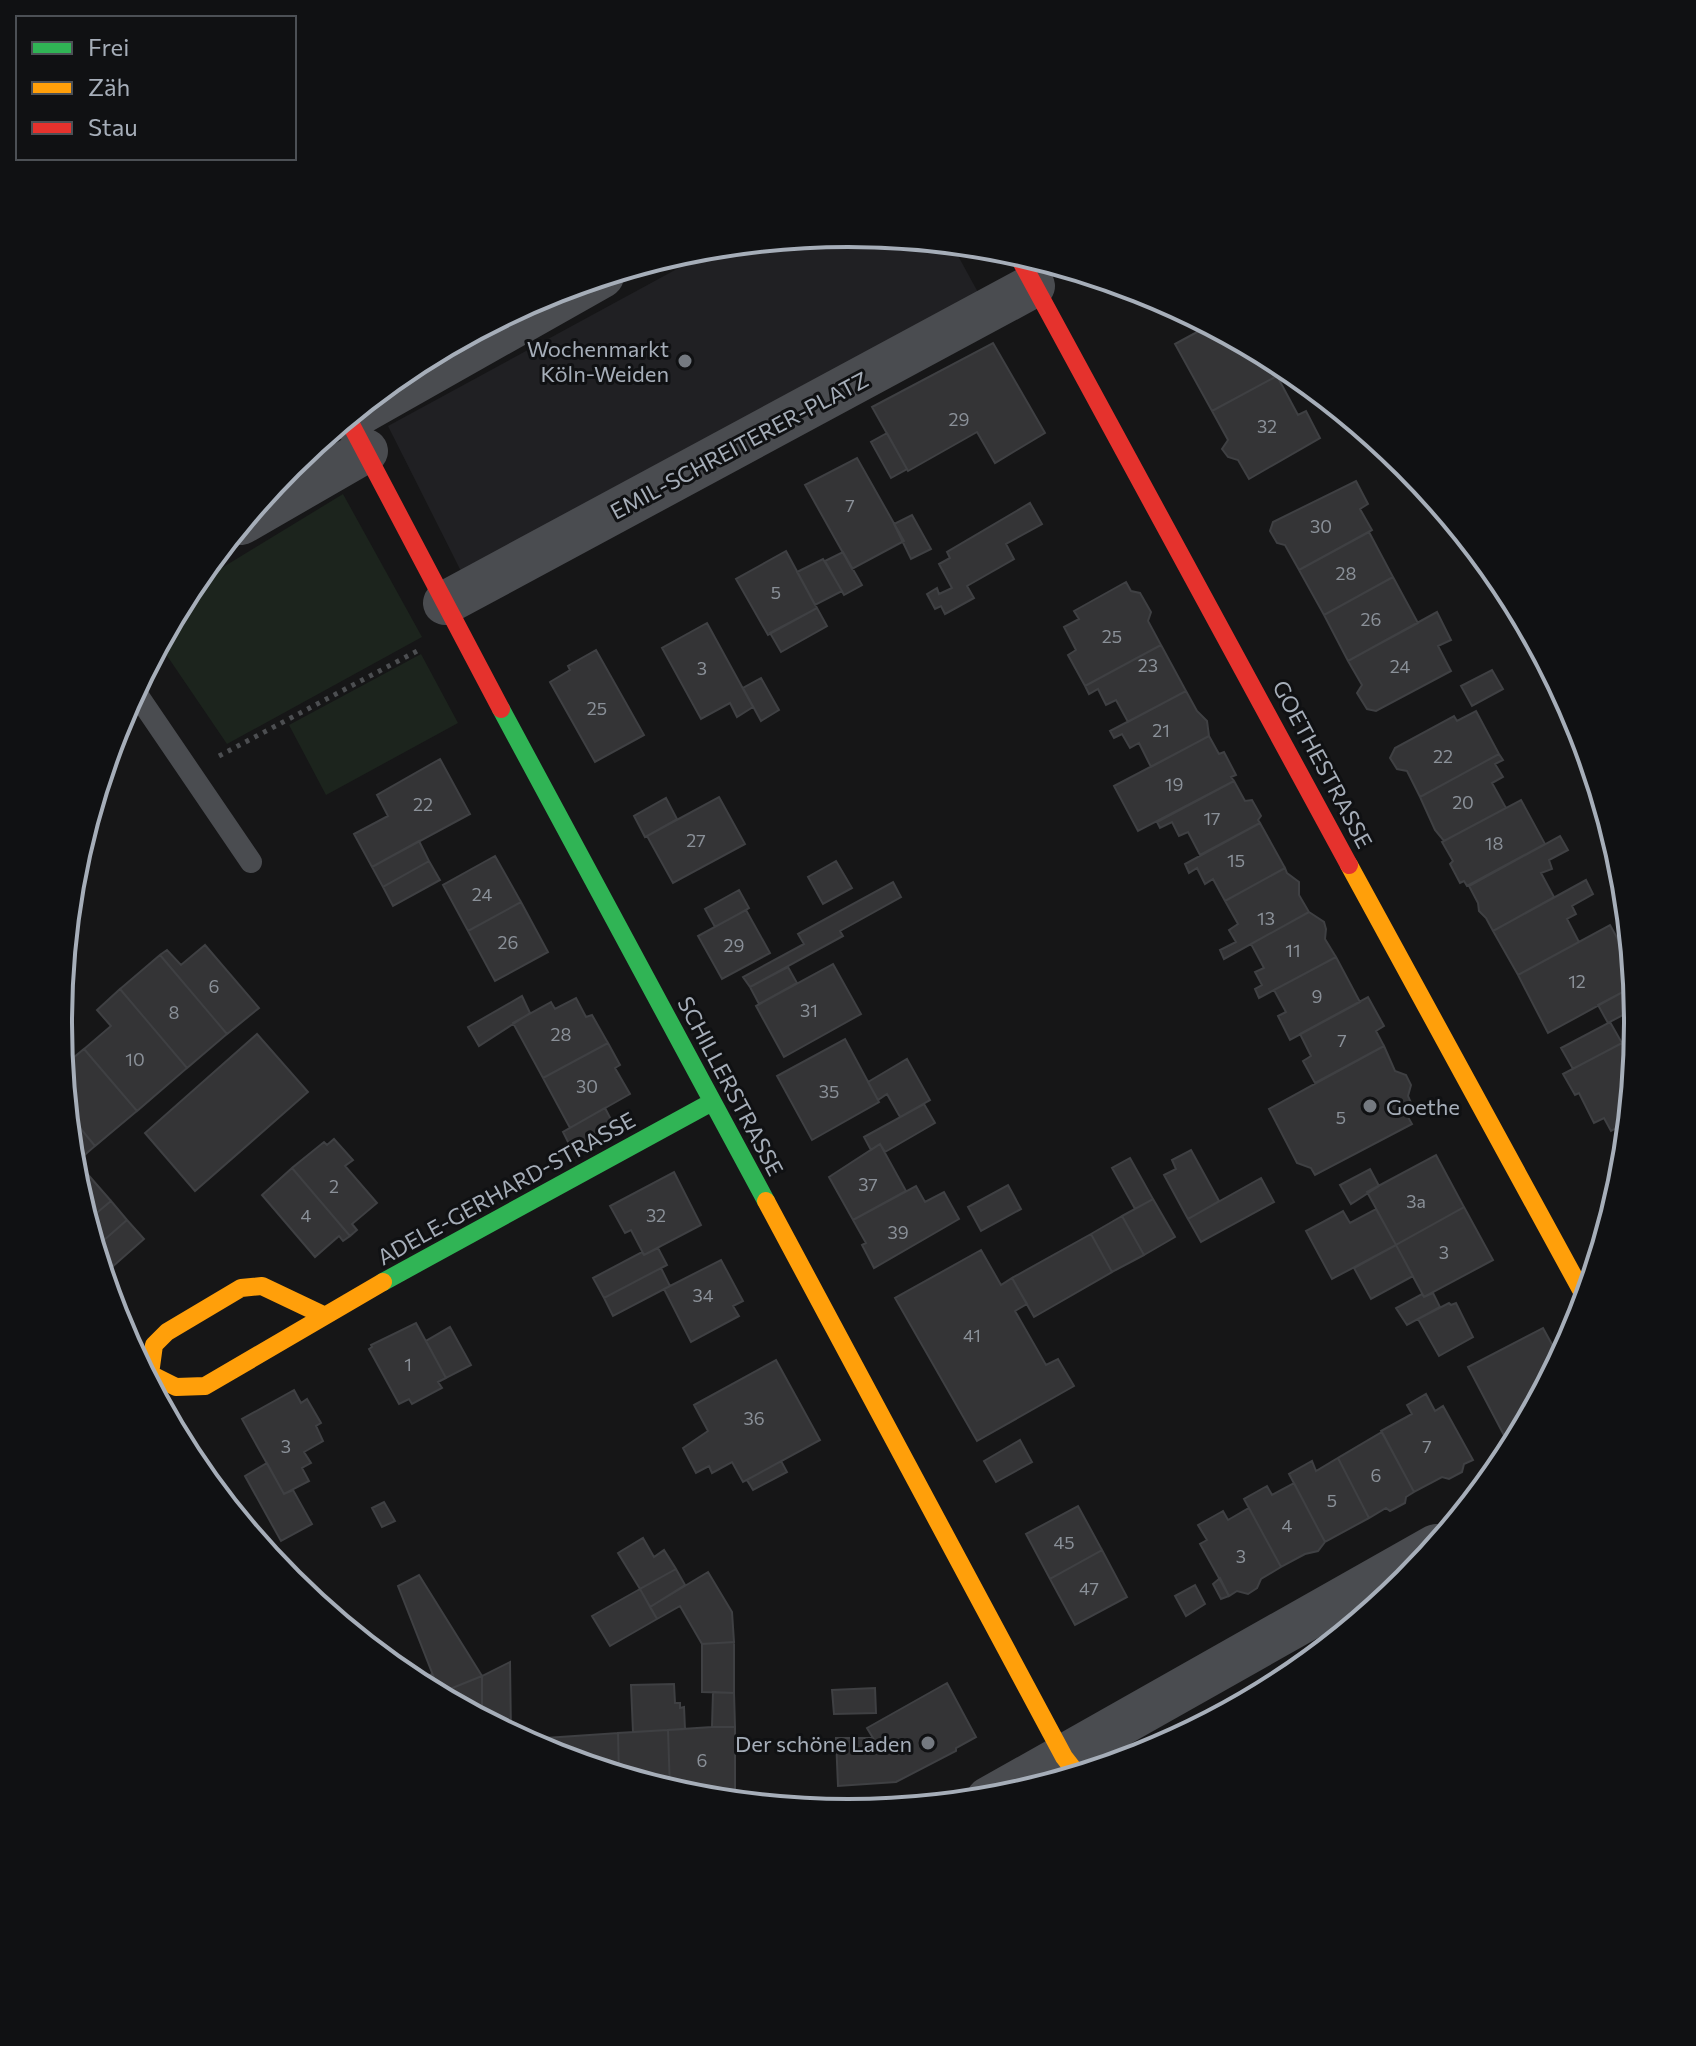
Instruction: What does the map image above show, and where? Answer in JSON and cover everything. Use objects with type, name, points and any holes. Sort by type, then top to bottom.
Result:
[{"type":"street","name":"EMIL-SCHREITERER-PLATZ","points":[[452,616],[1024,269]]},
{"type":"street","name":"GOETHESTRASSE","points":[[1024,269],[1578,1285]]},
{"type":"street","points":[[296,477],[354,429],[557,304]]},
{"type":"street","name":"SCHILLERSTRASSE","points":[[354,429],[712,1102],[1071,1766]]},
{"type":"street","name":"ADELE-GERHARD-STRASSE","points":[[159,1380],[171,1387],[187,1390],[205,1386],[323,1315],[712,1102]]},
{"type":"street","name":"ADELE-GERHARD-STRASSE","points":[[151,1364],[154,1345],[167,1332],[241,1288],[262,1286],[323,1315]]},
{"type":"street","points":[[1071,1766],[1402,1566]]},
{"type":"lane","points":[[142,702],[251,862]]},
{"type":"path","points":[[190,772],[452,616]]},
{"type":"shaded area","name":"Wochenmarkt Köln-Weiden","points":[[848,247],[949,254],[958,255],[980,296],[465,579],[388,426],[685,265],[697,262],[797,249]]},
{"type":"shaded area","points":[[343,494],[422,637],[227,744],[166,654],[219,570]]},
{"type":"shaded area","points":[[421,654],[458,723],[326,795],[289,725]]},
{"type":"building","points":[[1199,331],[1276,376],[1212,411],[1175,344]]},
{"type":"building","points":[[993,343],[1045,433],[995,463],[977,432],[908,471],[872,407]]},
{"type":"building","points":[[1276,376],[1298,415],[1306,411],[1320,438],[1249,479],[1238,460],[1228,457],[1222,449],[1228,440],[1212,411]]},
{"type":"building","points":[[887,433],[907,469],[891,478],[871,442]]},
{"type":"building","points":[[857,458],[904,541],[852,569],[805,485]]},
{"type":"building","points":[[1356,481],[1368,504],[1360,509],[1372,530],[1299,570],[1285,545],[1277,543],[1270,531],[1273,522]]},
{"type":"building","points":[[1030,503],[1042,524],[1006,544],[1014,559],[967,586],[974,598],[945,614],[941,606],[935,609],[927,594],[937,588],[939,594],[952,588],[939,564],[950,558],[947,552]]},
{"type":"building","points":[[912,515],[931,549],[911,559],[894,524]]},
{"type":"building","points":[[1369,532],[1393,577],[1324,615],[1299,570]]},
{"type":"building","points":[[786,551],[817,608],[768,635],[736,579]]},
{"type":"building","points":[[843,552],[862,585],[844,595],[825,561]]},
{"type":"building","points":[[823,559],[842,591],[815,605],[797,572]]},
{"type":"building","points":[[1393,577],[1418,623],[1348,661],[1324,615]]},
{"type":"building","points":[[1126,582],[1131,591],[1140,593],[1151,612],[1148,621],[1161,645],[1085,686],[1068,655],[1076,650],[1064,627],[1079,619],[1074,611]]},
{"type":"building","points":[[817,608],[827,626],[781,652],[770,633]]},
{"type":"building","points":[[1437,612],[1451,640],[1438,646],[1451,671],[1376,711],[1367,709],[1357,693],[1362,685],[1348,661]]},
{"type":"building","points":[[707,623],[753,707],[737,717],[730,703],[701,719],[662,648]]},
{"type":"building","points":[[1161,645],[1186,691],[1128,722],[1116,700],[1106,705],[1098,689],[1089,694],[1085,686]]},
{"type":"building","points":[[596,650],[644,735],[595,762],[550,682],[570,670],[568,666]]},
{"type":"building","points":[[1492,670],[1503,689],[1472,706],[1461,686]]},
{"type":"building","points":[[761,678],[779,710],[761,721],[743,688]]},
{"type":"building","points":[[1186,691],[1197,711],[1207,721],[1209,736],[1151,767],[1139,743],[1130,748],[1122,734],[1114,738],[1110,731]]},
{"type":"building","points":[[1476,711],[1499,754],[1420,797],[1407,771],[1397,769],[1390,758],[1395,748],[1454,716],[1457,721]]},
{"type":"building","points":[[1209,736],[1219,754],[1224,752],[1236,775],[1231,777],[1234,781],[1138,831],[1114,786]]},
{"type":"building","points":[[1499,754],[1503,760],[1495,764],[1503,777],[1492,783],[1506,808],[1444,841],[1435,830],[1420,797]]},
{"type":"building","points":[[440,759],[470,814],[372,867],[354,834],[388,816],[377,795]]},
{"type":"building","points":[[1234,781],[1245,801],[1252,800],[1261,816],[1258,820],[1260,823],[1200,855],[1188,832],[1179,836],[1172,822],[1160,828],[1157,822]]},
{"type":"building","points":[[719,797],[745,844],[673,883],[647,836]]},
{"type":"building","points":[[666,798],[677,819],[645,837],[634,816]]},
{"type":"building","points":[[1521,800],[1545,844],[1467,886],[1464,881],[1460,883],[1450,864],[1453,861],[1442,842]]},
{"type":"building","points":[[1260,823],[1285,868],[1225,901],[1213,879],[1205,884],[1197,868],[1189,873],[1185,864]]},
{"type":"building","points":[[1560,836],[1568,850],[1549,860],[1552,869],[1541,873],[1554,897],[1493,931],[1479,911],[1469,886]]},
{"type":"building","points":[[419,841],[429,861],[383,887],[372,867]]},
{"type":"building","points":[[495,856],[521,902],[468,931],[443,885]]},
{"type":"building","points":[[429,861],[440,880],[393,906],[383,887]]},
{"type":"building","points":[[836,861],[852,888],[823,904],[808,877]]},
{"type":"building","points":[[1285,868],[1299,882],[1299,895],[1309,912],[1224,959],[1220,950],[1236,942],[1229,930],[1238,924],[1225,901]]},
{"type":"building","points":[[1586,880],[1593,894],[1572,906],[1576,914],[1567,919],[1579,942],[1518,975],[1493,931]]},
{"type":"building","points":[[893,882],[901,897],[840,931],[843,936],[750,987],[743,977],[804,944],[798,934]]},
{"type":"building","points":[[739,890],[749,908],[715,927],[705,909]]},
{"type":"building","points":[[521,902],[548,952],[495,981],[468,931]]},
{"type":"building","points":[[746,910],[770,953],[722,979],[698,936]]},
{"type":"building","points":[[1309,912],[1324,922],[1325,939],[1336,957],[1259,998],[1255,989],[1262,985],[1255,972],[1264,968],[1251,944]]},
{"type":"building","points":[[1610,925],[1619,941],[1623,992],[1548,1033],[1518,975]]},
{"type":"building","points":[[205,945],[259,1008],[227,1034],[160,955],[167,950],[181,965]]},
{"type":"building","points":[[160,955],[227,1034],[187,1068],[120,989]]},
{"type":"building","points":[[1336,957],[1360,1002],[1290,1040],[1278,1016],[1286,1012],[1274,990]]},
{"type":"building","points":[[833,964],[861,1014],[784,1057],[756,1006]]},
{"type":"building","points":[[788,967],[797,983],[759,1004],[750,987]]},
{"type":"building","points":[[120,989],[187,1068],[137,1111],[84,1049],[111,1026],[97,1010]]},
{"type":"building","points":[[1623,992],[1624,1015],[1608,1023],[1598,1005]]},
{"type":"building","points":[[522,996],[530,1013],[479,1046],[468,1027]]},
{"type":"building","points":[[1368,997],[1384,1026],[1376,1031],[1384,1046],[1315,1083],[1303,1061],[1311,1056],[1300,1034]]},
{"type":"building","points":[[576,998],[586,1017],[592,1015],[608,1043],[543,1078],[513,1023],[551,1002],[555,1009]]},
{"type":"building","points":[[1610,1022],[1622,1043],[1573,1069],[1561,1048]]},
{"type":"building","points":[[257,1034],[308,1092],[195,1191],[145,1133]]},
{"type":"building","points":[[845,1039],[879,1102],[812,1140],[777,1076]]},
{"type":"building","points":[[608,1043],[620,1065],[615,1068],[630,1094],[570,1128],[543,1078]]},
{"type":"building","points":[[1622,1043],[1616,1128],[1611,1131],[1604,1118],[1594,1123],[1579,1093],[1575,1095],[1563,1074]]},
{"type":"building","points":[[1384,1046],[1395,1071],[1406,1075],[1411,1085],[1408,1096],[1412,1105],[1404,1110],[1412,1124],[1315,1175],[1311,1168],[1297,1163],[1269,1109]]},
{"type":"building","points":[[84,1049],[137,1111],[95,1146],[80,1127],[73,1058]]},
{"type":"building","points":[[907,1059],[930,1100],[900,1117],[887,1094],[878,1100],[868,1082]]},
{"type":"building","points":[[924,1104],[935,1123],[885,1152],[880,1144],[871,1150],[864,1137]]},
{"type":"building","points":[[605,1108],[614,1125],[571,1148],[563,1132]]},
{"type":"building","points":[[80,1127],[95,1146],[84,1156]]},
{"type":"building","points":[[334,1139],[353,1160],[345,1166],[377,1203],[352,1224],[357,1230],[350,1236],[292,1168],[324,1142],[327,1145]]},
{"type":"building","points":[[880,1144],[906,1191],[853,1220],[829,1177]]},
{"type":"building","points":[[1191,1150],[1219,1201],[1188,1219],[1164,1175],[1176,1169],[1172,1160]]},
{"type":"building","points":[[1436,1155],[1464,1207],[1396,1245],[1367,1192]]},
{"type":"building","points":[[1130,1158],[1153,1199],[1135,1209],[1112,1168]]},
{"type":"building","points":[[292,1168],[350,1236],[343,1241],[339,1236],[315,1257],[262,1195]]},
{"type":"building","points":[[1370,1169],[1379,1186],[1351,1204],[1340,1185]]},
{"type":"building","points":[[674,1172],[701,1225],[644,1255],[631,1230],[625,1233],[610,1206]]},
{"type":"building","points":[[87,1173],[111,1201],[96,1214]]},
{"type":"building","points":[[1261,1178],[1274,1202],[1201,1242],[1188,1219]]},
{"type":"building","points":[[1008,1185],[1021,1209],[981,1231],[968,1207]]},
{"type":"building","points":[[916,1186],[925,1202],[944,1192],[959,1219],[874,1268],[862,1245],[866,1243],[853,1220]]},
{"type":"building","points":[[1153,1199],[1175,1237],[1144,1255],[1122,1216]]},
{"type":"building","points":[[111,1201],[127,1220],[103,1241],[96,1214]]},
{"type":"building","points":[[1464,1207],[1493,1260],[1424,1297],[1396,1245]]},
{"type":"building","points":[[1376,1209],[1396,1245],[1332,1279],[1306,1231],[1343,1211],[1350,1223]]},
{"type":"building","points":[[1122,1216],[1144,1255],[1112,1272],[1091,1234]]},
{"type":"building","points":[[127,1220],[144,1239],[112,1267],[103,1241]]},
{"type":"building","points":[[1091,1234],[1112,1272],[1034,1317],[1012,1278]]},
{"type":"building","points":[[1396,1245],[1413,1276],[1371,1299],[1354,1268]]},
{"type":"building","points":[[658,1248],[667,1265],[604,1298],[593,1278],[642,1252],[644,1255]]},
{"type":"building","points":[[981,1250],[1001,1285],[1012,1278],[1027,1304],[1015,1311],[1046,1365],[1058,1359],[1074,1386],[977,1441],[895,1298]]},
{"type":"building","points":[[721,1260],[743,1301],[733,1306],[739,1316],[691,1342],[664,1289]]},
{"type":"building","points":[[661,1268],[670,1286],[613,1316],[604,1298]]},
{"type":"building","points":[[1433,1293],[1440,1307],[1407,1325],[1396,1308],[1422,1294],[1424,1297]]},
{"type":"building","points":[[1449,1303],[1456,1303],[1473,1337],[1439,1356],[1418,1319]]},
{"type":"building","points":[[416,1323],[446,1378],[438,1382],[442,1388],[412,1404],[409,1399],[399,1404],[369,1349],[371,1345]]},
{"type":"building","points":[[450,1327],[471,1365],[446,1378],[426,1341]]},
{"type":"building","points":[[1543,1328],[1553,1346],[1504,1436],[1468,1367]]},
{"type":"building","points":[[776,1360],[820,1440],[743,1482],[732,1462],[712,1473],[709,1466],[696,1473],[683,1448],[708,1431],[694,1405]]},
{"type":"building","points":[[294,1390],[301,1403],[307,1399],[321,1423],[316,1426],[323,1441],[304,1452],[311,1463],[302,1468],[309,1481],[284,1494],[242,1419]]},
{"type":"building","points":[[1426,1394],[1435,1411],[1443,1406],[1473,1460],[1464,1464],[1462,1472],[1449,1479],[1442,1477],[1414,1492],[1381,1431],[1412,1414],[1407,1405]]},
{"type":"building","points":[[1382,1432],[1414,1492],[1406,1497],[1405,1503],[1390,1511],[1386,1508],[1369,1518],[1338,1458]]},
{"type":"building","points":[[1020,1440],[1032,1462],[996,1482],[984,1461]]},
{"type":"building","points":[[1338,1458],[1369,1518],[1325,1542],[1289,1474],[1312,1461],[1316,1471]]},
{"type":"building","points":[[781,1461],[787,1472],[753,1490],[747,1480]]},
{"type":"building","points":[[267,1463],[284,1494],[293,1490],[312,1524],[281,1541],[245,1476]]},
{"type":"building","points":[[1294,1483],[1325,1542],[1318,1551],[1305,1554],[1281,1567],[1244,1499],[1267,1486],[1272,1495]]},
{"type":"building","points":[[384,1502],[395,1521],[382,1527],[372,1508]]},
{"type":"building","points":[[1078,1506],[1102,1550],[1050,1579],[1026,1534]]},
{"type":"building","points":[[1249,1508],[1281,1567],[1261,1579],[1257,1588],[1248,1594],[1237,1591],[1229,1596],[1200,1544],[1207,1540],[1198,1525],[1223,1511],[1228,1520]]},
{"type":"building","points":[[643,1538],[654,1557],[664,1550],[676,1569],[640,1589],[618,1553]]},
{"type":"building","points":[[1102,1550],[1127,1597],[1075,1625],[1050,1579]]},
{"type":"building","points":[[676,1569],[685,1585],[650,1607],[640,1589]]},
{"type":"building","points":[[708,1572],[732,1612],[734,1642],[702,1644],[680,1606],[657,1619],[650,1607]]},
{"type":"building","points":[[419,1575],[482,1676],[450,1689],[435,1679],[398,1586]]},
{"type":"building","points":[[1220,1578],[1229,1596],[1221,1599],[1213,1584]]},
{"type":"building","points":[[1195,1585],[1205,1604],[1186,1616],[1175,1596]]},
{"type":"building","points":[[640,1589],[657,1619],[610,1646],[592,1616]]},
{"type":"building","points":[[734,1642],[734,1693],[702,1692],[702,1644]]},
{"type":"building","points":[[510,1662],[511,1722],[482,1707],[482,1676]]},
{"type":"building","points":[[482,1676],[482,1707],[460,1695],[450,1689]]},
{"type":"building","points":[[947,1683],[976,1737],[896,1782],[838,1786],[836,1738],[873,1738],[867,1728]]},
{"type":"building","points":[[674,1684],[675,1703],[680,1703],[680,1708],[684,1707],[685,1729],[633,1732],[631,1685]]},
{"type":"building","points":[[875,1688],[876,1713],[834,1714],[832,1690]]},
{"type":"building","points":[[713,1692],[734,1693],[735,1727],[712,1727]]},
{"type":"building","points":[[735,1727],[735,1790],[670,1778],[668,1730]]},
{"type":"building","points":[[668,1730],[670,1778],[619,1764],[618,1733]]},
{"type":"building","points":[[618,1733],[619,1764],[599,1758],[547,1738]]},
{"type":"traffic: fast","points":[[501,709],[766,1201]]},
{"type":"traffic: fast","points":[[383,1282],[712,1102]]},
{"type":"traffic: slow","points":[[1349,865],[1578,1285]]},
{"type":"traffic: slow","points":[[766,1201],[1071,1766]]},
{"type":"traffic: slow","points":[[159,1378],[176,1387],[205,1386],[383,1282]]},
{"type":"traffic: slow","points":[[151,1364],[154,1345],[167,1332],[241,1288],[262,1286],[323,1315]]},
{"type":"traffic: jam","points":[[1024,268],[1349,865]]},
{"type":"traffic: jam","points":[[352,427],[501,709]]},
{"type":"place","name":"Wochenmarkt Köln-Weiden","points":[[685,361]]},
{"type":"place","name":"Goethe","points":[[1370,1106]]},
{"type":"place","name":"Der schöne Laden","points":[[928,1743]]}]
